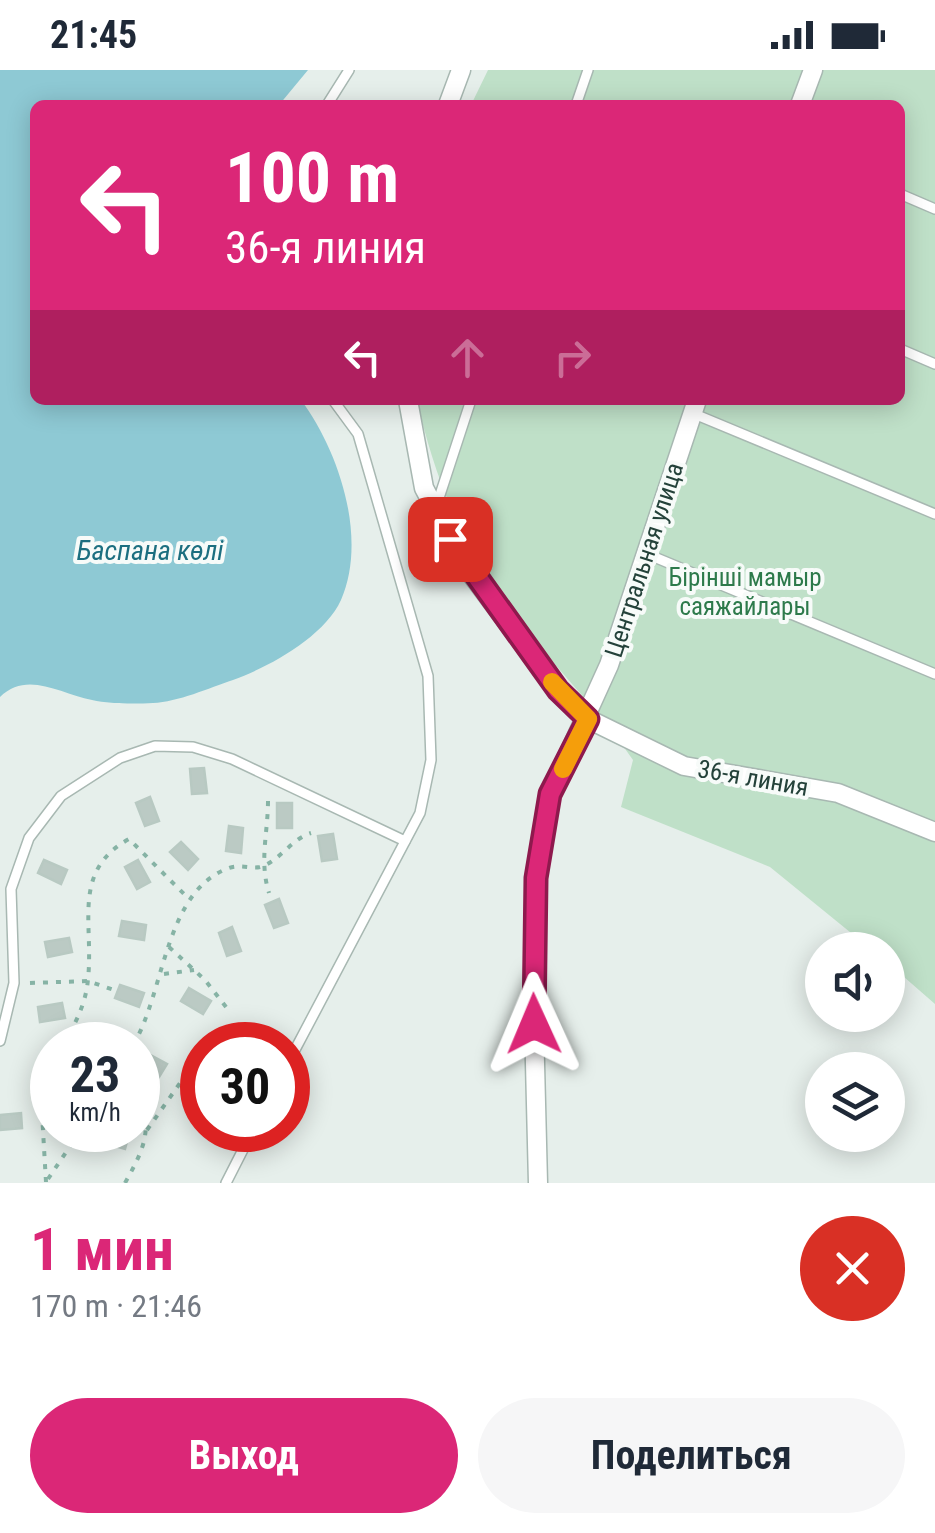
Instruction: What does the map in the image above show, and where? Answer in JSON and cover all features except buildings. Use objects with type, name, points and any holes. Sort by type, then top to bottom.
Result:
[{"type":"street","points":[[450,100],[461,70]]},
{"type":"street","points":[[802,100],[813,70]]},
{"type":"street","name":"36-я линия","points":[[409,405],[424,488],[466,568],[558,690],[588,719],[684,766],[838,793],[935,832]]},
{"type":"street","name":"Центральная улица","points":[[538,1183],[533,984],[536,878],[550,794],[588,719],[694,406]]},
{"type":"lane","points":[[330,100],[350,70]]},
{"type":"lane","points":[[578,100],[588,70]]},
{"type":"lane","points":[[905,196],[935,209]]},
{"type":"lane","points":[[905,351],[935,364]]},
{"type":"lane","points":[[310,1022],[420,813],[431,760],[428,676],[358,434],[337,405]]},
{"type":"lane","points":[[434,511],[468,405]]},
{"type":"lane","points":[[694,406],[935,514]]},
{"type":"lane","points":[[646,553],[935,674]]},
{"type":"lane","points":[[0,1041],[14,983],[11,889],[29,838],[61,796],[120,758],[155,746],[193,747],[232,760],[404,842]]},
{"type":"lane","points":[[226,1183],[242,1152]]},
{"type":"path","points":[[268,800],[268,833],[261,867],[270,893]]},
{"type":"path","points":[[143,1022],[189,899],[229,868],[261,867],[299,837],[311,834]]},
{"type":"path","points":[[76,1022],[88,981],[90,890],[95,865],[108,850],[129,839],[189,899]]},
{"type":"path","points":[[169,948],[230,1012]]},
{"type":"path","points":[[163,974],[194,970]]},
{"type":"path","points":[[14,983],[88,981],[114,990]]},
{"type":"path","points":[[160,1112],[180,1083]]},
{"type":"path","points":[[44,1152],[45,1182]]},
{"type":"path","points":[[45,1182],[65,1152]]},
{"type":"path","points":[[124,1183],[142,1152]]},
{"type":"green space","name":"Бірінші мамыр саяжайлары","points":[[488,70],[935,70],[935,1004],[905,978],[905,932],[850,932],[770,867],[621,807],[633,760],[492,585],[446,496],[418,405],[905,405],[905,100],[473,100]]},
{"type":"water","name":"Баспана көлі","points":[[0,70],[308,70],[283,100],[30,100],[30,405],[304,405],[327,444],[345,496],[351,550],[349,576],[341,600],[322,626],[279,659],[183,697],[153,703],[114,703],[44,686],[21,685],[0,697]]},
{"type":"slow traffic","points":[[552,682],[588,719],[563,769]]},
{"type":"route","points":[[450,539],[466,568],[558,690],[588,719],[550,794],[536,878],[534,1024]]}]
